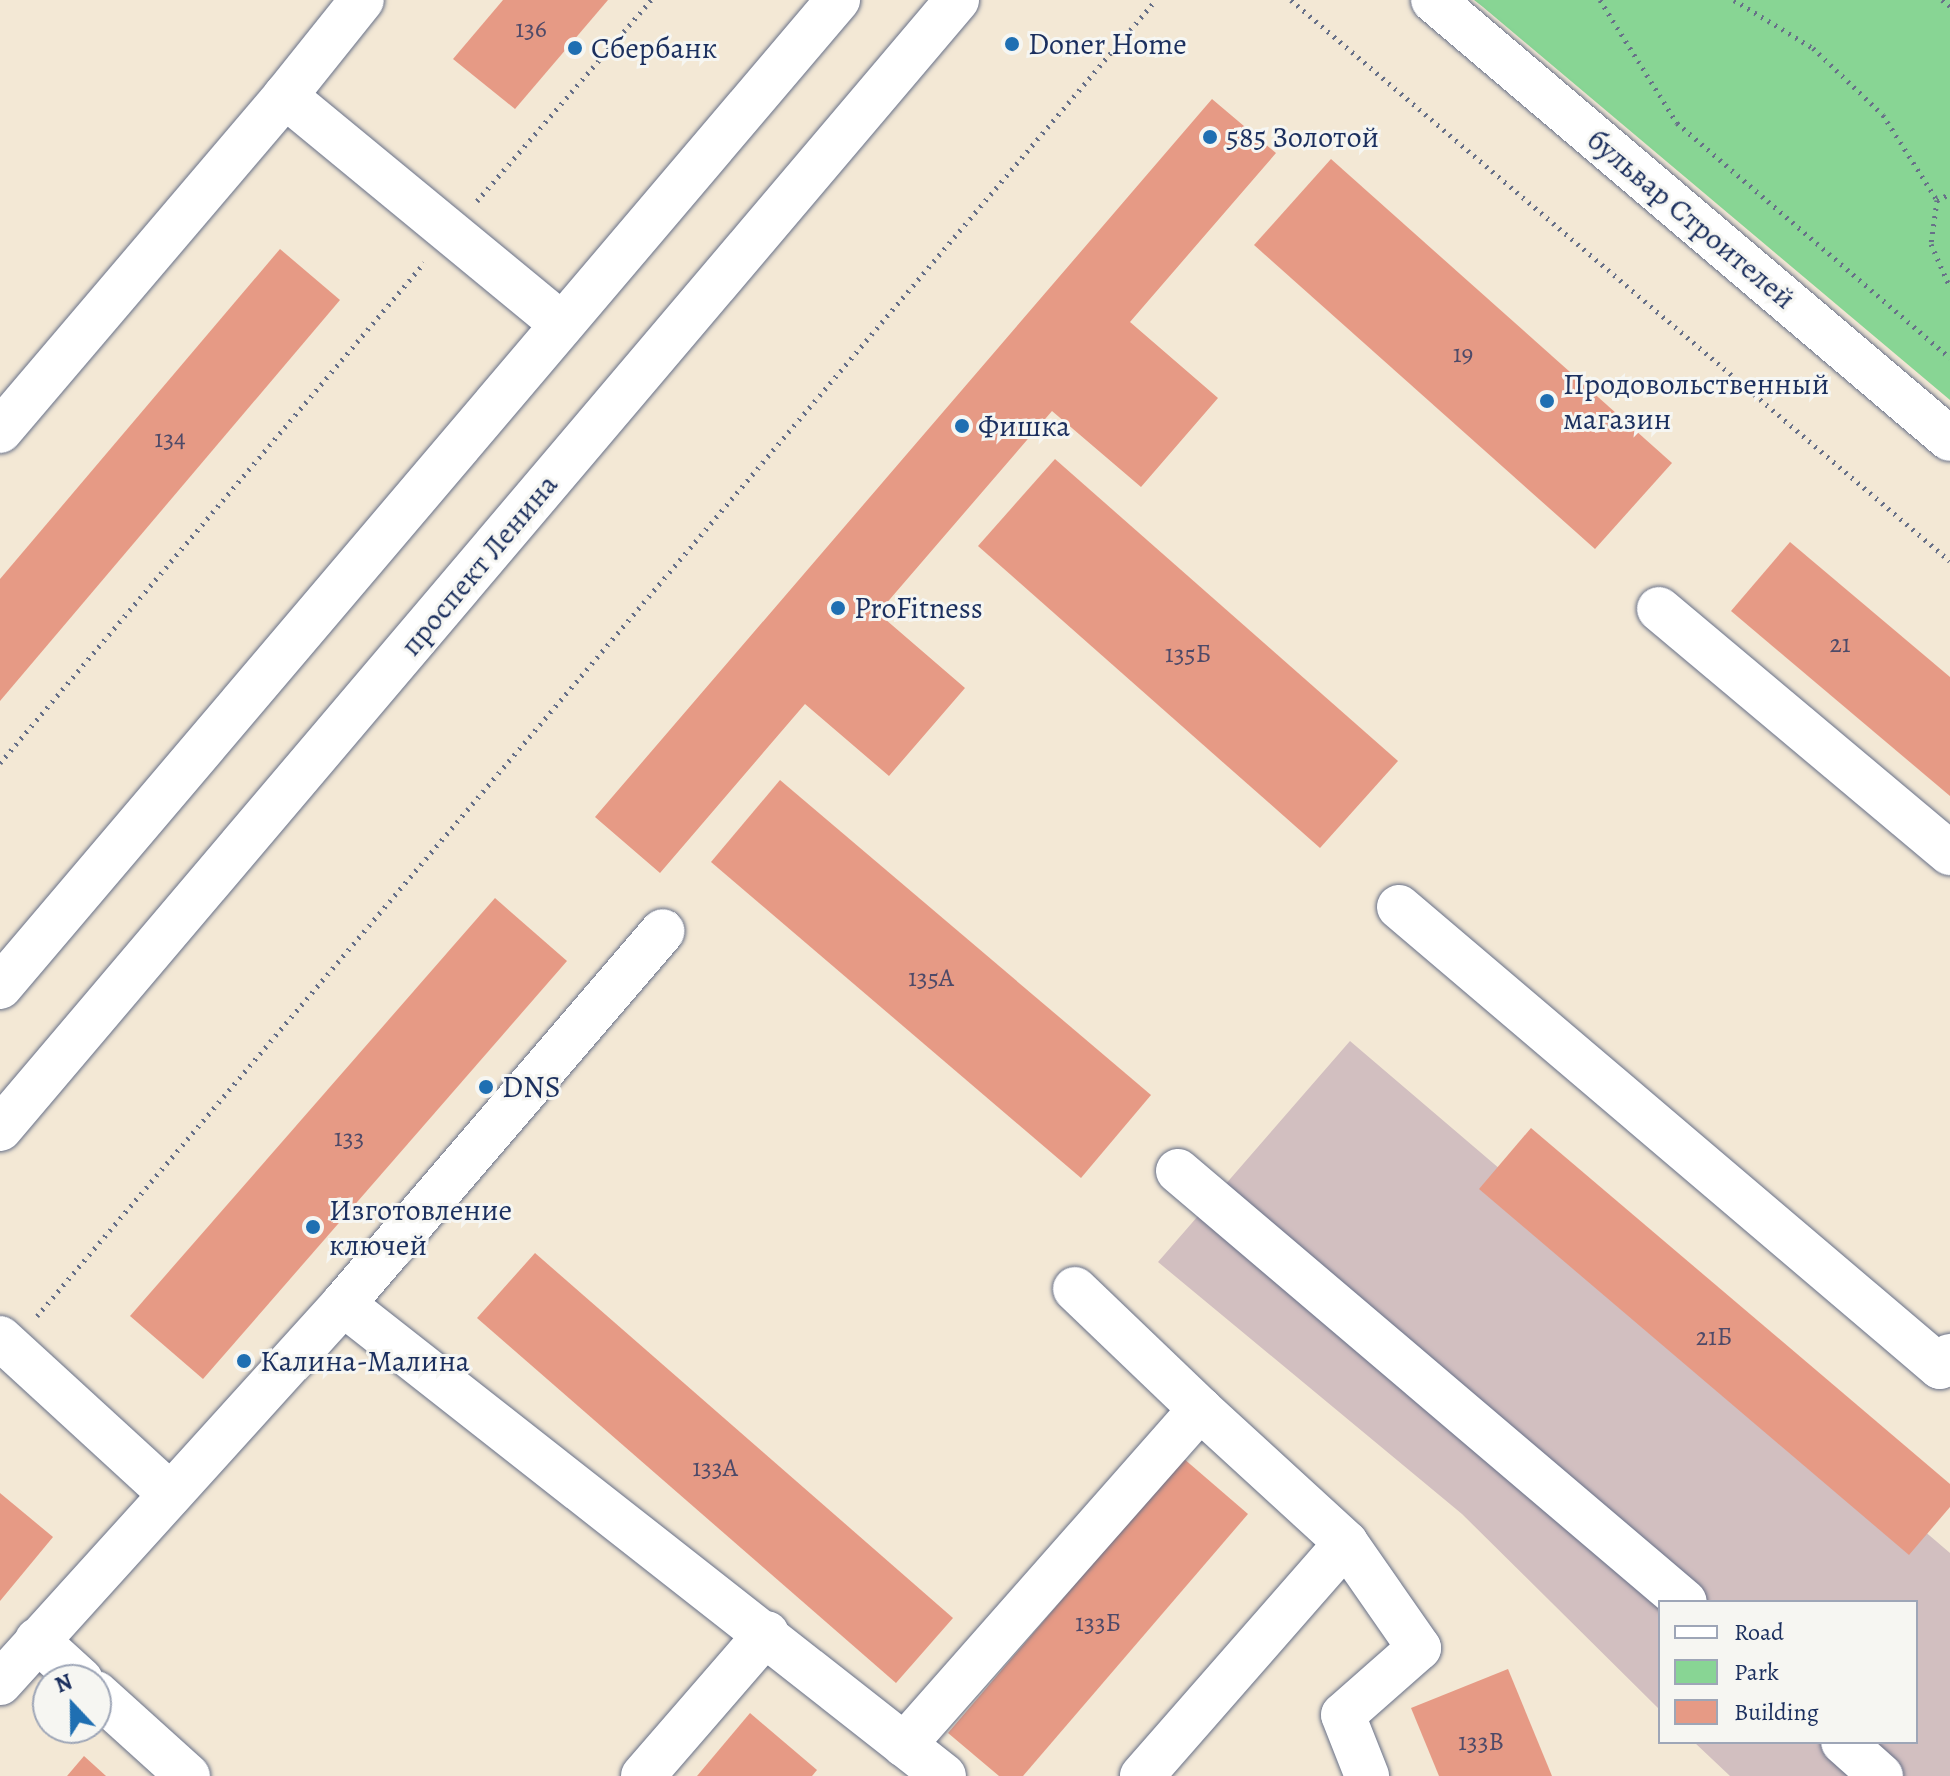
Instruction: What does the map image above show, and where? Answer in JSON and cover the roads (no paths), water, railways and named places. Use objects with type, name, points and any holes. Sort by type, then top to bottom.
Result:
[{"type":"main road","points":[[0,431],[285,96],[362,0]]},
{"type":"main road","points":[[0,987],[838,0]]},
{"type":"main road","name":"проспект Ленина","points":[[0,1129],[957,0]]},
{"type":"main road","name":"бульвар Строителей","points":[[1433,0],[1950,439]]},
{"type":"main road","points":[[285,96],[562,324]]},
{"type":"main road","points":[[1659,609],[1950,853]]},
{"type":"main road","points":[[1399,907],[1940,1367],[1950,1356]]},
{"type":"main road","points":[[0,1683],[343,1304],[663,931]]},
{"type":"main road","points":[[1178,1171],[1683,1600]]},
{"type":"main road","points":[[1075,1289],[1346,1543],[1419,1648],[1343,1715],[1367,1776]]},
{"type":"main road","points":[[343,1304],[767,1633],[944,1776]]},
{"type":"main road","points":[[5,1342],[170,1494]]},
{"type":"main road","points":[[904,1745],[1200,1409]]},
{"type":"main road","points":[[1142,1776],[1346,1543]]},
{"type":"main road","points":[[643,1776],[767,1633]]},
{"type":"main road","points":[[37,1640],[63,1664]]},
{"type":"main road","points":[[112,1707],[188,1776]]},
{"type":"main road","points":[[1845,1744],[1881,1776]]},
{"type":"place","name":"Doner Home","points":[[1012,44]]},
{"type":"place","name":"Сбербанк","points":[[575,48]]},
{"type":"place","name":"585 Золотой","points":[[1210,137]]},
{"type":"place","name":"Продовольственный магазин","points":[[1547,401]]},
{"type":"place","name":"Фишка","points":[[962,426]]},
{"type":"place","name":"ProFitness","points":[[838,608]]},
{"type":"place","name":"DNS","points":[[486,1087]]},
{"type":"place","name":"Изготовление ключей","points":[[313,1227]]},
{"type":"place","name":"Калина-Малина","points":[[244,1361]]}]
